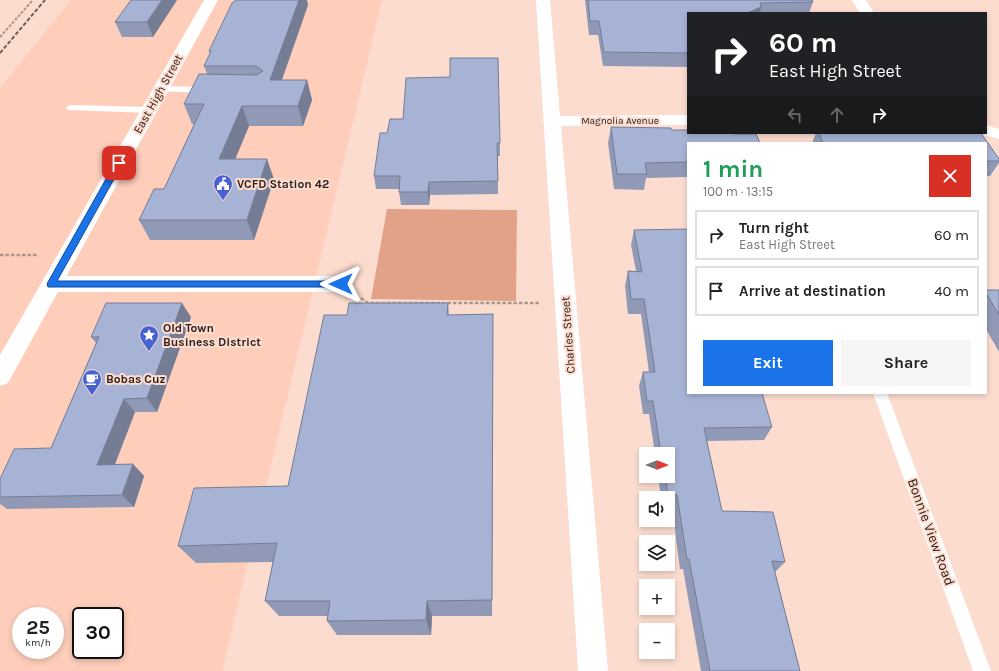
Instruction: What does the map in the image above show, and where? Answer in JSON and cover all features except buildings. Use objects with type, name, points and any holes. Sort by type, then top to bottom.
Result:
[{"type":"street","name":"East High Street","points":[[0,376],[211,0]]},
{"type":"street","name":"Charles Street","points":[[543,0],[593,671]]},
{"type":"street","points":[[859,0],[866,12]]},
{"type":"street","name":"Magnolia Avenue","points":[[553,121],[687,120]]},
{"type":"street","points":[[987,130],[999,134]]},
{"type":"street","points":[[51,284],[341,284]]},
{"type":"lane","points":[[161,89],[215,90]]},
{"type":"lane","points":[[71,108],[149,110]]},
{"type":"lane","name":"Bonnie View Road","points":[[880,394],[982,671]]},
{"type":"path","points":[[0,37],[33,0]]},
{"type":"path","points":[[0,255],[37,254]]},
{"type":"path","points":[[341,284],[368,302],[565,302]]},
{"type":"shaded area","name":"Old Town Business District","points":[[71,0],[382,0],[222,671],[0,671],[0,88]]},
{"type":"shaded area","points":[[387,209],[517,210],[516,301],[371,299]]},
{"type":"railway","points":[[0,53],[45,0]]},
{"type":"place","name":"VCFD Station 42","points":[[223,201]]},
{"type":"place","name":"Old Town Business District","points":[[149,352]]},
{"type":"place","name":"Bobas Cuz","points":[[92,396]]},
{"type":"route","points":[[119,163],[51,284],[341,284]]}]
